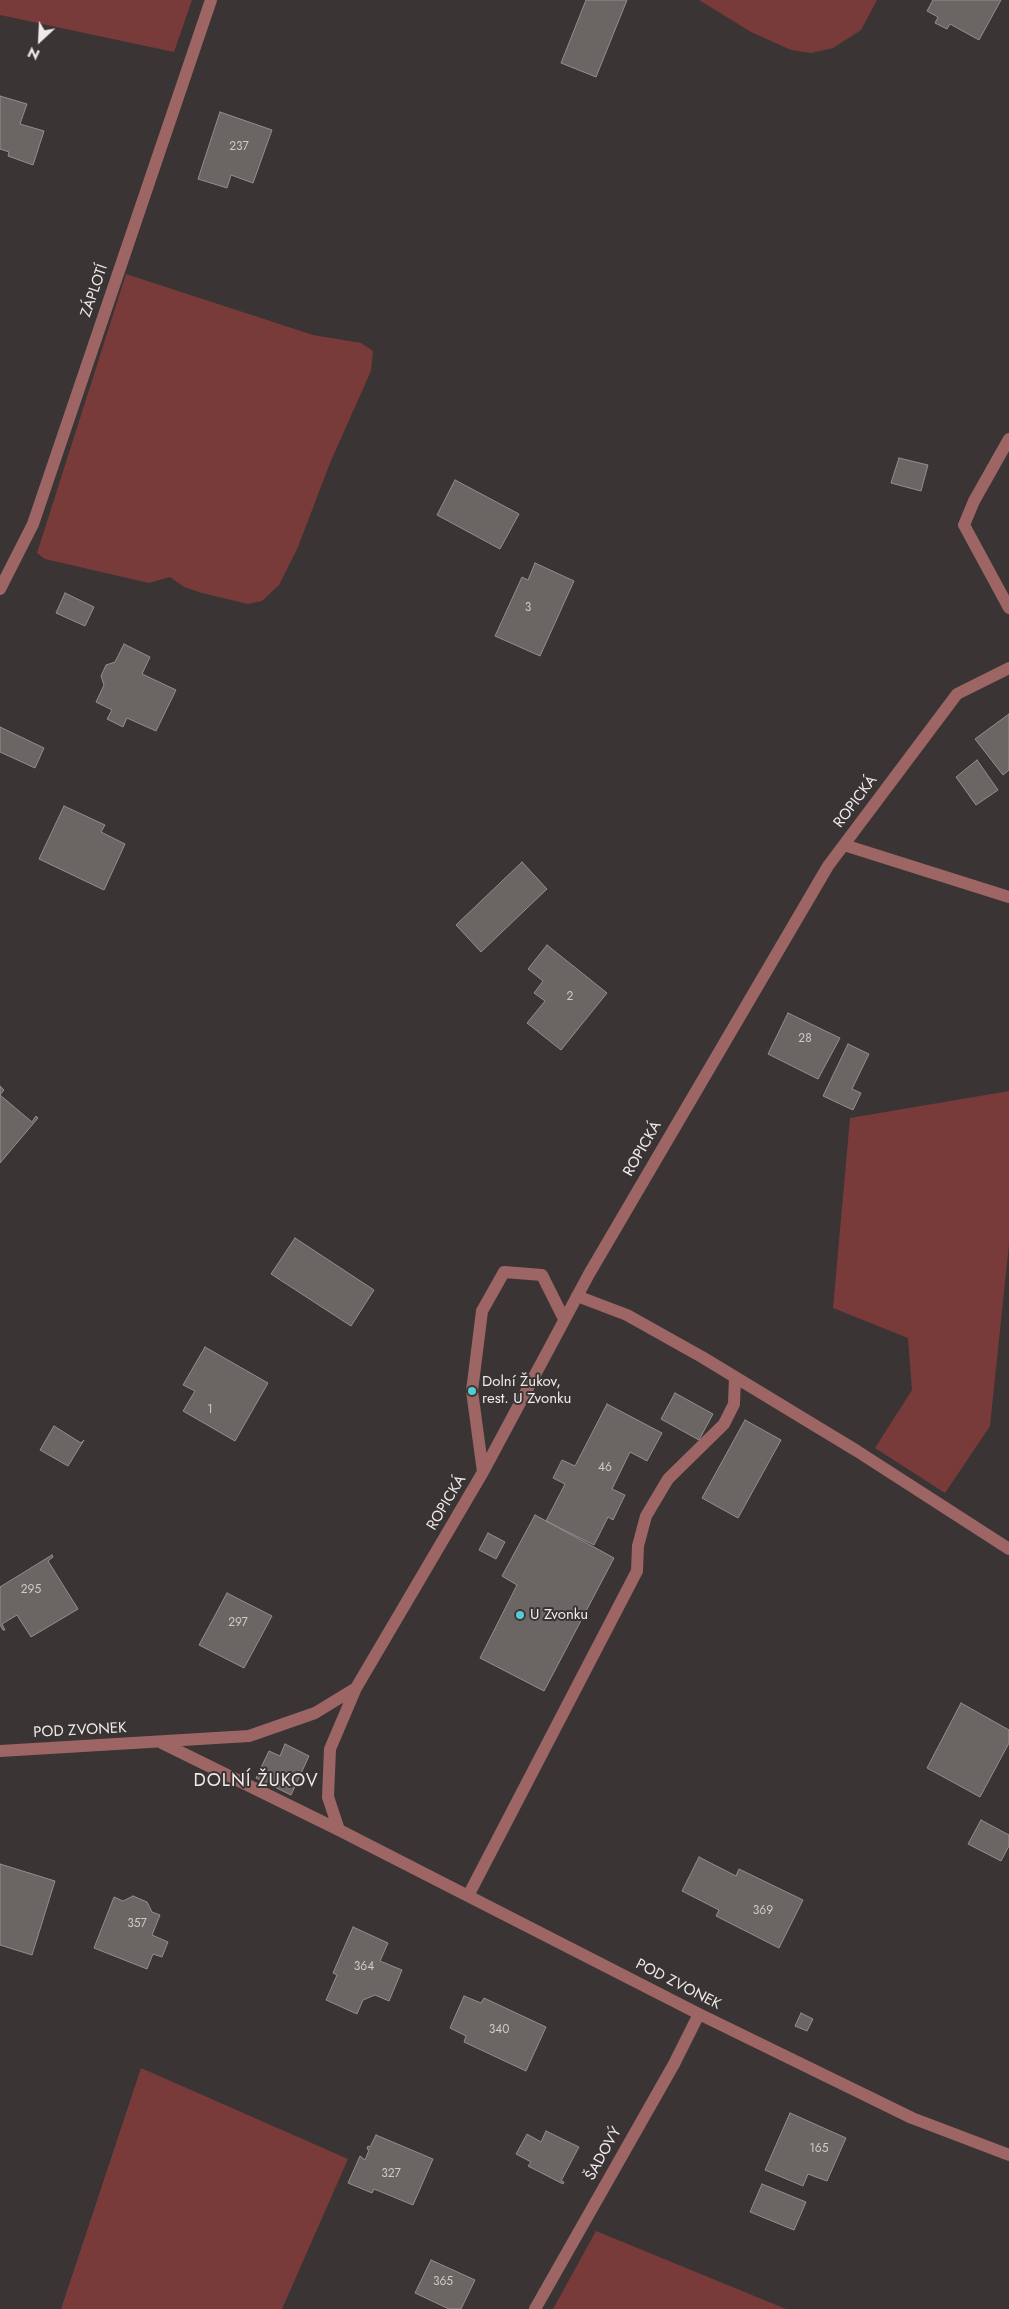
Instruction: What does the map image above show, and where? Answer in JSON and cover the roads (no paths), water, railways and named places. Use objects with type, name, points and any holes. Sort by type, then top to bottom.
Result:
[{"type":"street","name":"ZÁPLOTÍ","points":[[0,589],[33,524],[211,0]]},
{"type":"street","points":[[1009,439],[974,501],[964,525],[1009,608]]},
{"type":"street","name":"ROPICKÁ","points":[[356,1688],[483,1472],[577,1296],[828,866],[957,694],[1009,668]]},
{"type":"street","points":[[844,845],[1009,897]]},
{"type":"street","points":[[483,1472],[472,1391],[482,1311],[504,1272],[542,1275],[564,1320]]},
{"type":"street","points":[[577,1296],[627,1315],[735,1377],[857,1450],[1009,1549]]},
{"type":"street","points":[[468,1896],[637,1571],[638,1546],[646,1516],[668,1479],[724,1424],[734,1404],[735,1377]]},
{"type":"street","points":[[339,1830],[328,1797],[330,1749],[356,1688]]},
{"type":"street","name":"POD ZVONEK","points":[[0,1751],[162,1743],[248,1736],[314,1713],[356,1688]]},
{"type":"street","name":"POD ZVONEK","points":[[162,1743],[339,1830],[699,2014],[912,2118],[1009,2155]]},
{"type":"street","name":"ŠADOVÝ","points":[[535,2309],[674,2064],[699,2014]]},
{"type":"place","name":"Dolní Žukov, rest. U Zvonku","points":[[472,1391]]},
{"type":"place","name":"U Zvonku","points":[[520,1615]]},
{"type":"district","name":"DOLNÍ ŽUKOV","points":[[256,1782]]}]
